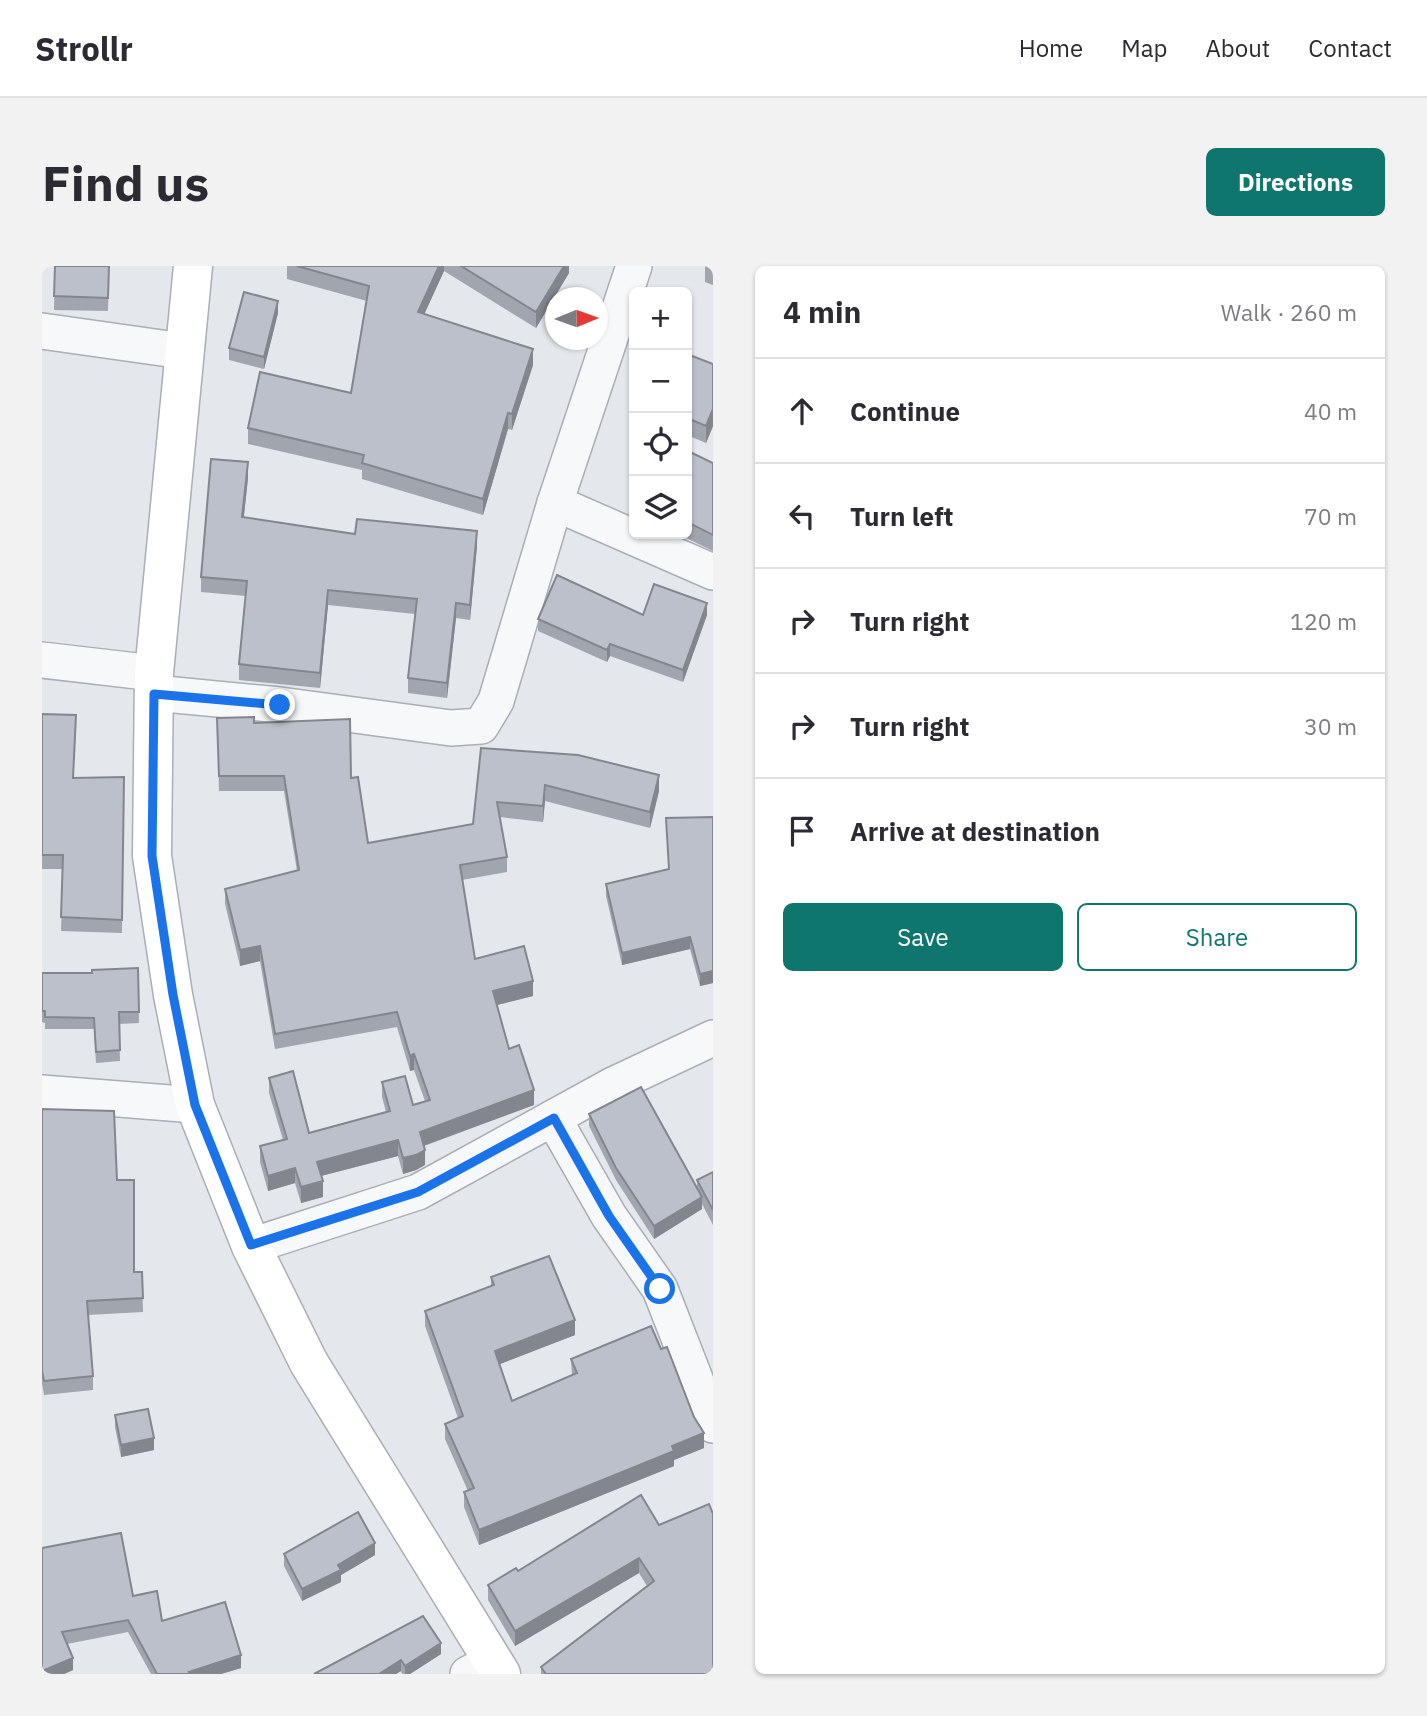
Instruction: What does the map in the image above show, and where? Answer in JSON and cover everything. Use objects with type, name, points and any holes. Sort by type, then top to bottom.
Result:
[{"type":"street","points":[[193,266],[154,683],[152,856],[173,995],[195,1105],[251,1245],[309,1363],[487,1670]]},
{"type":"street","points":[[42,660],[280,705],[452,728],[481,726],[496,701],[555,503],[634,266]]},
{"type":"street","points":[[42,331],[183,351]]},
{"type":"street","points":[[555,503],[713,572]]},
{"type":"street","points":[[251,1245],[418,1192],[614,1085],[713,1038]]},
{"type":"street","points":[[42,1093],[195,1105]]},
{"type":"street","points":[[554,1118],[609,1216],[660,1289],[713,1426]]},
{"type":"building","points":[[55,266],[109,266],[108,298],[54,296]]},
{"type":"building","points":[[297,266],[439,266],[418,312],[533,349],[512,414],[508,413],[483,499],[362,463],[364,455],[248,428],[260,372],[351,393],[369,286]]},
{"type":"building","points":[[461,266],[564,266],[551,287],[545,287],[545,297],[536,312]]},
{"type":"building","points":[[244,292],[278,301],[264,357],[229,348]]},
{"type":"building","points":[[692,356],[713,364],[713,409],[706,426],[692,420]]},
{"type":"building","points":[[692,453],[713,463],[713,535],[692,524]]},
{"type":"building","points":[[211,459],[248,462],[242,517],[355,534],[357,519],[477,531],[470,605],[456,603],[447,683],[408,678],[417,599],[328,590],[320,673],[239,664],[247,581],[201,577]]},
{"type":"building","points":[[557,575],[643,615],[654,584],[707,603],[683,670],[610,644],[607,650],[538,619]]},
{"type":"building","points":[[42,714],[76,715],[73,778],[124,777],[122,920],[61,917],[63,855],[42,855]]},
{"type":"building","points":[[254,717],[254,723],[350,719],[351,778],[358,777],[368,843],[473,824],[481,748],[578,755],[659,775],[650,812],[545,785],[543,806],[497,802],[507,857],[460,865],[475,959],[524,946],[533,981],[493,991],[509,1049],[519,1045],[534,1090],[420,1132],[425,1150],[416,1155],[403,1158],[398,1140],[317,1162],[323,1181],[301,1187],[295,1168],[268,1176],[260,1146],[287,1139],[269,1078],[293,1071],[309,1133],[390,1111],[382,1082],[405,1076],[413,1105],[430,1100],[414,1054],[410,1056],[397,1012],[275,1034],[260,946],[240,950],[225,889],[299,870],[284,776],[219,776],[217,718]]},
{"type":"building","points":[[713,817],[713,971],[700,974],[690,937],[622,953],[606,884],[669,869],[666,818]]},
{"type":"building","points":[[138,968],[139,1012],[119,1012],[120,1050],[96,1052],[94,1018],[45,1017],[45,1011],[42,1011],[42,973],[92,973],[92,970]]},
{"type":"building","points":[[641,1087],[702,1197],[654,1226],[616,1168],[589,1114]]},
{"type":"building","points":[[42,1109],[114,1111],[117,1180],[134,1180],[134,1272],[142,1272],[143,1298],[87,1301],[93,1376],[44,1381],[42,1371]]},
{"type":"building","points":[[713,1172],[713,1210],[697,1180]]},
{"type":"building","points":[[549,1256],[575,1320],[495,1351],[512,1401],[577,1373],[571,1359],[651,1326],[661,1349],[667,1347],[694,1417],[704,1433],[672,1446],[674,1451],[479,1530],[464,1492],[474,1488],[445,1424],[463,1416],[425,1311],[494,1285],[491,1277]]},
{"type":"building","points":[[148,1409],[154,1438],[121,1445],[115,1415]]},
{"type":"building","points":[[641,1495],[659,1525],[709,1504],[713,1514],[713,1674],[546,1674],[541,1667],[654,1581],[639,1558],[515,1631],[488,1585],[516,1568],[518,1571]]},
{"type":"building","points":[[358,1512],[375,1543],[338,1565],[341,1570],[302,1589],[284,1554]]},
{"type":"building","points":[[121,1533],[133,1596],[157,1591],[162,1621],[225,1602],[241,1655],[189,1672],[191,1674],[157,1674],[128,1620],[62,1632],[73,1658],[42,1671],[42,1548]]},
{"type":"building","points":[[423,1616],[441,1643],[405,1666],[401,1660],[379,1674],[314,1674]]},
{"type":"route","points":[[280,705],[154,694],[152,856],[173,995],[195,1105],[251,1245],[418,1192],[554,1118],[609,1216],[660,1289]]}]
